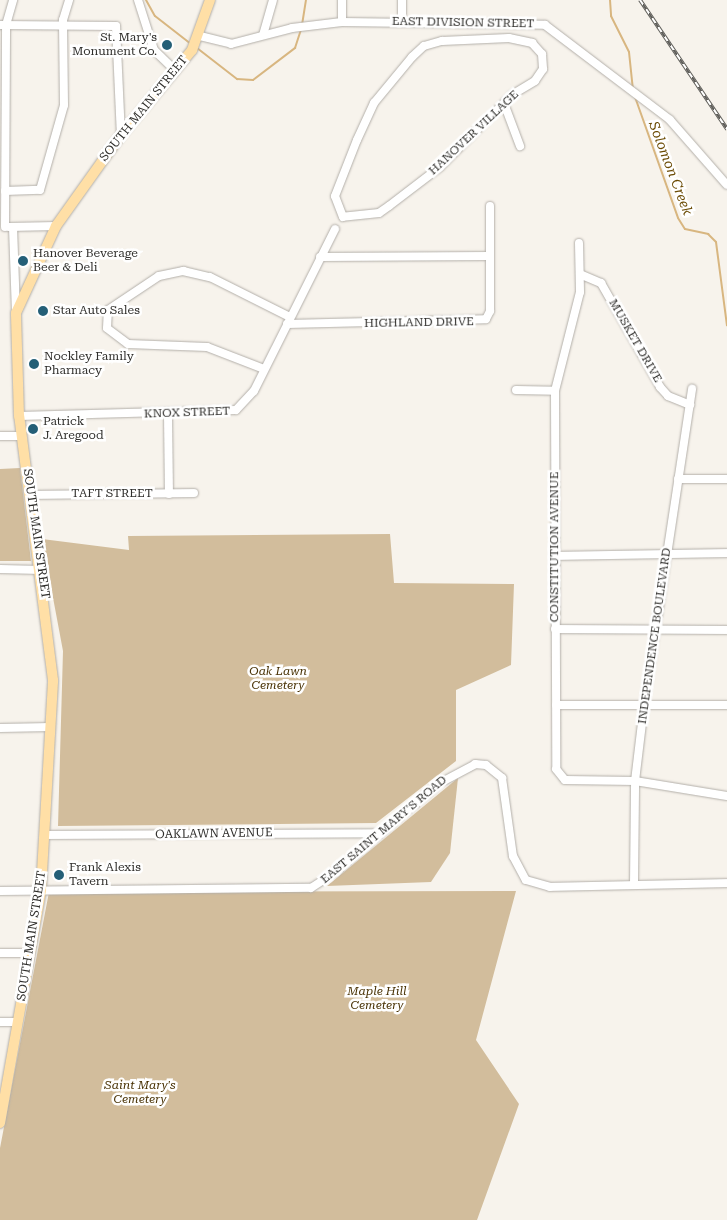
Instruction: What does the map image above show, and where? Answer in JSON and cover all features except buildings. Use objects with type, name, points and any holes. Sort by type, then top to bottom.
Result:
[{"type":"main road","name":"SOUTH MAIN STREET","points":[[0,1123],[3,1092],[18,1022],[41,890],[47,835],[51,727],[51,645],[19,416],[16,313],[56,226],[121,135],[176,71],[196,43],[210,0]]},
{"type":"street","points":[[13,0],[3,25],[6,227],[16,313]]},
{"type":"street","points":[[5,190],[40,190],[64,105],[64,27],[69,0]]},
{"type":"street","points":[[138,0],[154,50],[176,71]]},
{"type":"street","points":[[263,35],[273,0]]},
{"type":"street","points":[[342,0],[342,22]]},
{"type":"street","points":[[402,0],[402,22]]},
{"type":"street","name":"EAST DIVISION STREET","points":[[196,43],[223,44],[292,28],[342,22],[466,22],[545,25],[670,120],[727,185]]},
{"type":"street","points":[[466,22],[466,40]]},
{"type":"street","points":[[3,25],[116,26],[121,135]]},
{"type":"street","name":"HANOVER VILLAGE","points":[[466,40],[526,40],[542,54],[540,75],[512,94],[505,106],[493,112],[440,167],[379,213],[343,217],[337,209],[336,196],[357,140],[392,80],[424,46],[466,40]]},
{"type":"street","points":[[505,106],[520,146]]},
{"type":"street","name":"HIGHLAND DRIVE","points":[[288,321],[482,321],[490,311],[490,206]]},
{"type":"street","points":[[6,227],[56,226]]},
{"type":"street","name":"KNOX STREET","points":[[19,416],[168,414],[236,410],[249,400],[335,229]]},
{"type":"street","name":"CONSTITUTION AVENUE","points":[[579,243],[582,276],[555,391],[554,556],[558,776],[635,781]]},
{"type":"street","points":[[320,257],[490,256]]},
{"type":"street","points":[[264,369],[207,347],[128,344],[107,328],[108,310],[159,276],[183,271],[210,277],[288,321]]},
{"type":"street","name":"MUSKET DRIVE","points":[[582,276],[600,283],[660,387],[668,396],[690,405]]},
{"type":"street","name":"INDEPENDENCE BOULEVARD","points":[[634,884],[635,781],[666,554],[692,389]]},
{"type":"street","points":[[516,390],[555,391]]},
{"type":"street","points":[[168,414],[169,494]]},
{"type":"street","points":[[0,436],[22,436]]},
{"type":"street","points":[[678,479],[727,479]]},
{"type":"street","name":"TAFT STREET","points":[[30,495],[194,494]]},
{"type":"street","points":[[554,556],[727,553]]},
{"type":"street","points":[[0,570],[40,570]]},
{"type":"street","points":[[556,629],[727,630]]},
{"type":"street","points":[[556,705],[644,707],[727,705]]},
{"type":"street","points":[[0,728],[51,727]]},
{"type":"street","name":"EAST SAINT MARY'S ROAD","points":[[0,891],[311,888],[460,769],[486,765],[502,778],[513,856],[526,880],[550,887],[727,883]]},
{"type":"street","points":[[635,781],[727,796]]},
{"type":"street","name":"OAKLAWN AVENUE","points":[[47,835],[380,833]]},
{"type":"street","points":[[0,953],[29,953]]},
{"type":"street","points":[[0,1022],[18,1022]]},
{"type":"green space","points":[[20,468],[31,561],[0,561],[0,469]]},
{"type":"green space","name":"Oak Lawn Cemetery","points":[[390,534],[394,583],[514,584],[511,665],[456,690],[456,761],[376,823],[58,826],[63,651],[42,539],[129,550],[128,536]]},
{"type":"green space","points":[[458,778],[450,853],[431,882],[327,886]]},
{"type":"green space","points":[[516,891],[476,1040],[519,1104],[477,1220],[0,1220],[0,1148],[49,892]]},
{"type":"waterway","name":"Solomon Creek","points":[[146,0],[155,16],[191,44]]},
{"type":"waterway","name":"Solomon Creek","points":[[302,25],[306,0]]},
{"type":"waterway","name":"Solomon Creek","points":[[610,0],[611,16],[629,52],[633,88]]},
{"type":"waterway","name":"Solomon Creek","points":[[197,48],[237,79],[253,80],[295,48],[301,29]]},
{"type":"waterway","name":"Solomon Creek","points":[[635,97],[678,218],[685,229],[708,234],[716,242],[727,325]]},
{"type":"railway","points":[[640,0],[727,129]]},
{"type":"place","name":"St. Mary's Monument Co.","points":[[167,45]]},
{"type":"place","name":"Hanover Beverage Beer & Deli","points":[[23,261]]},
{"type":"place","name":"Star Auto Sales","points":[[43,311]]},
{"type":"place","name":"Nockley Family Pharmacy","points":[[34,364]]},
{"type":"place","name":"Patrick J. Aregood","points":[[33,429]]},
{"type":"place","name":"Frank Alexis Tavern","points":[[59,875]]},
{"type":"park label","name":"Maple Hill Cemetery","points":[[377,999]]},
{"type":"park label","name":"Saint Mary's Cemetery","points":[[140,1093]]}]
